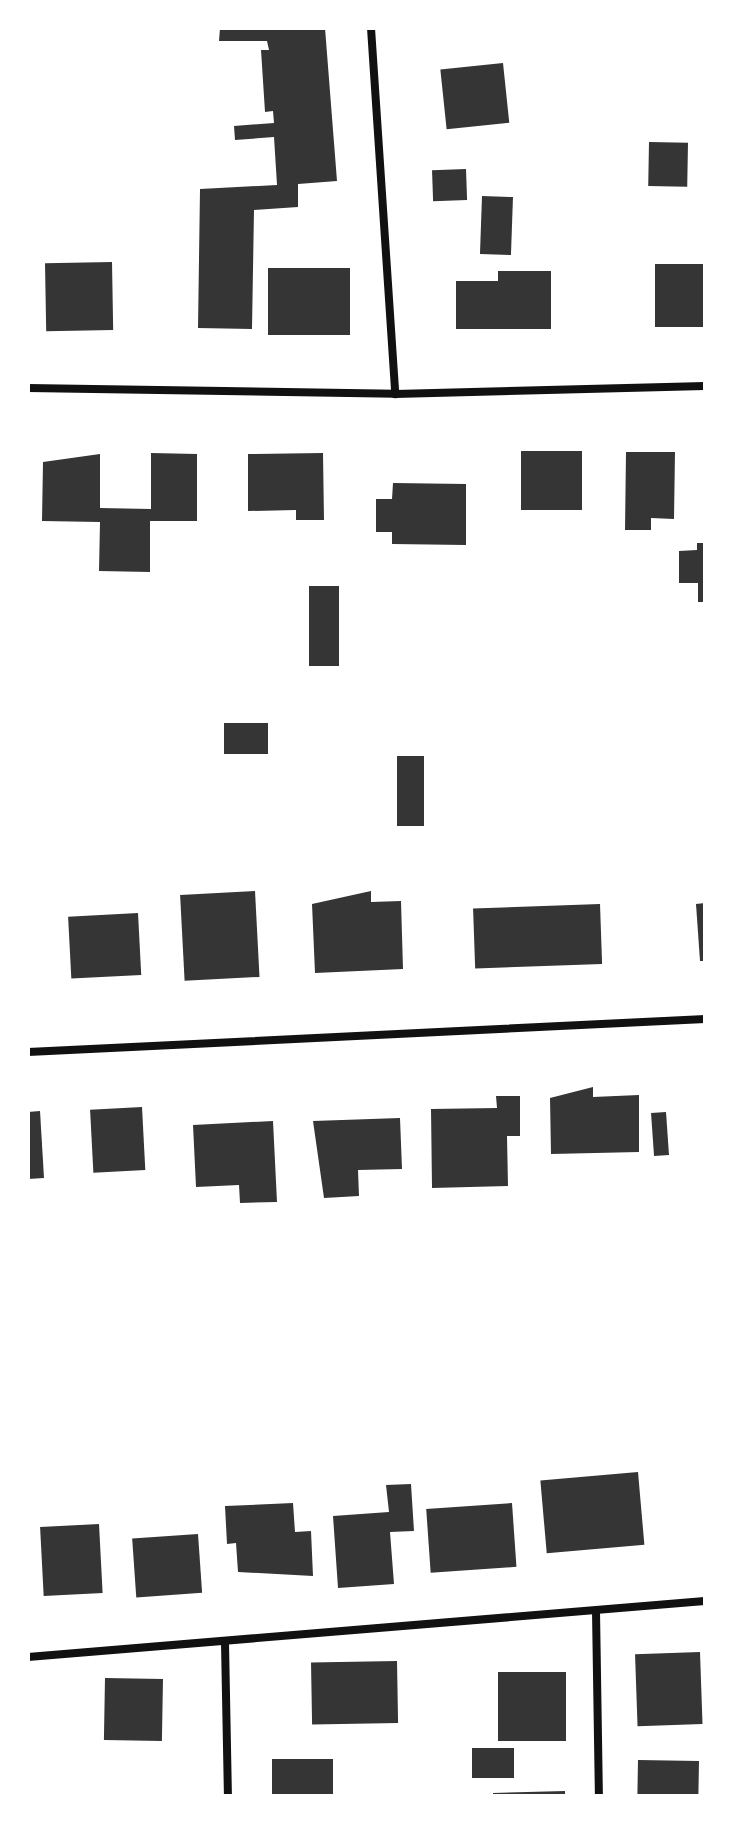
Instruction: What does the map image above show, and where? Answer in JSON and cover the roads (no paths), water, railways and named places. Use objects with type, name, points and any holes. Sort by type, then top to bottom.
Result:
[{"type":"street","points":[[371,28],[395,394]]},
{"type":"street","points":[[28,388],[395,394],[705,386]]},
{"type":"street","points":[[28,1052],[705,1019]]},
{"type":"street","points":[[28,1657],[705,1601]]},
{"type":"street","points":[[596,1611],[599,1796]]},
{"type":"street","points":[[225,1643],[228,1796]]}]
